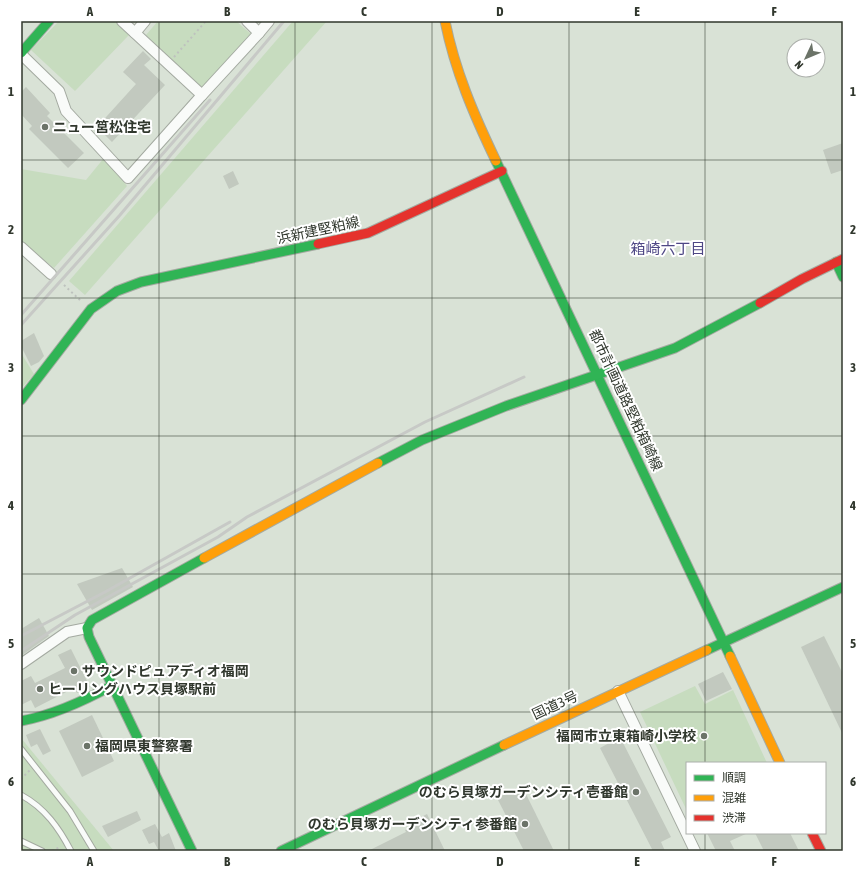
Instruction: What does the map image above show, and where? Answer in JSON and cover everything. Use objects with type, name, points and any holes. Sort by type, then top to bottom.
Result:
[{"type":"main road","points":[[21,54],[49,21]]},
{"type":"main road","points":[[445,21],[451,54],[463,90],[502,171]]},
{"type":"main road","name":"浜新建堅粕線","points":[[21,400],[91,309],[117,291],[141,282],[368,233],[502,171]]},
{"type":"main road","name":"都市計画道路堅粕箱崎線","points":[[502,171],[780,762]]},
{"type":"main road","points":[[192,851],[89,637],[87,628],[92,620],[405,449],[492,412],[632,364],[694,339],[802,279],[840,261],[843,277]]},
{"type":"main road","name":"国道3号","points":[[281,851],[618,691],[843,587]]},
{"type":"main road","points":[[21,721],[38,718],[90,697],[112,685]]},
{"type":"main road","points":[[812,834],[821,851]]},
{"type":"street","points":[[122,21],[202,95]]},
{"type":"street","points":[[134,33],[145,21]]},
{"type":"street","points":[[247,21],[259,33]]},
{"type":"street","points":[[21,54],[59,91],[66,111],[128,178],[269,21]]},
{"type":"street","points":[[21,247],[51,274]]},
{"type":"street","points":[[21,664],[67,632],[87,628]]},
{"type":"street","points":[[618,691],[686,832]]},
{"type":"street","points":[[687,834],[695,851]]},
{"type":"lane","points":[[21,749],[70,811],[94,851]]},
{"type":"lane","points":[[21,795],[36,805],[58,827],[71,851]]},
{"type":"lane","points":[[21,841],[42,851]]},
{"type":"path","points":[[168,63],[206,21]]},
{"type":"path","points":[[64,286],[91,309]]},
{"type":"path","points":[[21,779],[35,766]]},
{"type":"green space","points":[[59,21],[114,21],[129,35],[75,91],[31,50]]},
{"type":"green space","points":[[158,21],[236,21],[252,35],[203,89],[146,35]]},
{"type":"green space","points":[[293,21],[327,21],[85,295],[69,281]]},
{"type":"green space","points":[[104,158],[127,186],[54,268],[24,244],[21,236],[21,169],[86,180]]},
{"type":"green space","points":[[21,353],[34,374],[21,389]]},
{"type":"green space","name":"福岡市立東箱崎小学校","points":[[695,686],[705,704],[733,690],[767,762],[686,762],[686,809],[640,712]]},
{"type":"green space","points":[[21,738],[114,851],[21,851]]},
{"type":"building","points":[[143,51],[151,59],[144,65],[165,85],[112,142],[97,127],[136,84],[123,72]]},
{"type":"building","name":"ニュー筥松住宅","points":[[26,87],[50,113],[47,116],[84,153],[68,168],[29,129],[32,126],[21,114],[21,92]]},
{"type":"building","points":[[843,143],[843,170],[831,174],[823,150]]},
{"type":"building","points":[[233,171],[239,184],[229,189],[223,176]]},
{"type":"building","points":[[34,333],[44,356],[39,362],[31,366],[21,346],[21,341]]},
{"type":"building","points":[[122,568],[133,587],[92,610],[77,584]]},
{"type":"building","points":[[39,618],[49,636],[21,656],[21,629]]},
{"type":"building","points":[[824,636],[843,674],[843,735],[801,647]]},
{"type":"building","points":[[71,649],[90,687],[77,693],[74,688],[35,708],[31,700],[21,705],[21,681],[31,676],[35,683],[65,668],[58,655]]},
{"type":"building","points":[[723,672],[732,689],[706,701],[698,684]]},
{"type":"building","name":"福岡県東警察署","points":[[92,715],[114,761],[82,777],[59,731]]},
{"type":"building","points":[[40,729],[51,751],[43,755],[37,744],[31,747],[26,735]]},
{"type":"building","name":"のむら貝塚ガーデンシティ壱番館","points":[[620,737],[671,837],[661,842],[665,851],[653,851],[600,748]]},
{"type":"building","name":"のむら貝塚ガーデンシティ参番館","points":[[522,786],[554,851],[524,851],[497,798]]},
{"type":"building","points":[[137,811],[141,820],[108,837],[102,826]]},
{"type":"building","points":[[427,814],[445,851],[368,851],[406,832],[405,830],[416,825],[414,821]]},
{"type":"building","points":[[155,824],[162,837],[169,833],[176,851],[159,851],[154,842],[149,844],[142,830]]},
{"type":"building","points":[[708,834],[746,834],[730,841],[735,851],[716,851]]},
{"type":"building","points":[[756,834],[790,834],[799,851],[764,851]]},
{"type":"railway","points":[[21,325],[120,215],[284,21]]},
{"type":"railway","points":[[21,315],[210,100]]},
{"type":"railway","points":[[21,651],[75,615],[218,537],[247,517],[425,422],[524,377]]},
{"type":"railway","points":[[21,636],[105,592],[230,522]]},
{"type":"traffic: fast","points":[[21,53],[49,21]]},
{"type":"traffic: fast","points":[[496,161],[730,656]]},
{"type":"traffic: fast","points":[[21,400],[91,309],[117,291],[141,282],[318,244]]},
{"type":"traffic: fast","points":[[836,262],[843,277]]},
{"type":"traffic: fast","points":[[378,463],[422,440],[506,406],[675,348],[760,303]]},
{"type":"traffic: fast","points":[[192,851],[89,637],[87,628],[92,620],[204,558]]},
{"type":"traffic: fast","points":[[707,650],[843,587]]},
{"type":"traffic: fast","points":[[21,721],[68,707],[113,685]]},
{"type":"traffic: fast","points":[[281,851],[504,745]]},
{"type":"traffic: slow","points":[[445,21],[454,58],[466,92],[496,161]]},
{"type":"traffic: slow","points":[[204,558],[378,463]]},
{"type":"traffic: slow","points":[[504,745],[707,650]]},
{"type":"traffic: slow","points":[[730,656],[780,762]]},
{"type":"traffic: jam","points":[[318,244],[368,233],[502,171]]},
{"type":"traffic: jam","points":[[760,303],[802,279],[843,259]]},
{"type":"traffic: jam","points":[[812,834],[821,851]]},
{"type":"place","name":"ニュー筥松住宅","points":[[45,127]]},
{"type":"place","name":"サウンドピュアディオ福岡","points":[[74,671]]},
{"type":"place","name":"ヒーリングハウス貝塚駅前","points":[[40,689]]},
{"type":"place","name":"福岡市立東箱崎小学校","points":[[704,736]]},
{"type":"place","name":"福岡県東警察署","points":[[87,746]]},
{"type":"place","name":"のむら貝塚ガーデンシティ壱番館","points":[[636,792]]},
{"type":"place","name":"のむら貝塚ガーデンシティ参番館","points":[[525,824]]},
{"type":"district","name":"箱崎六丁目","points":[[668,248]]}]
